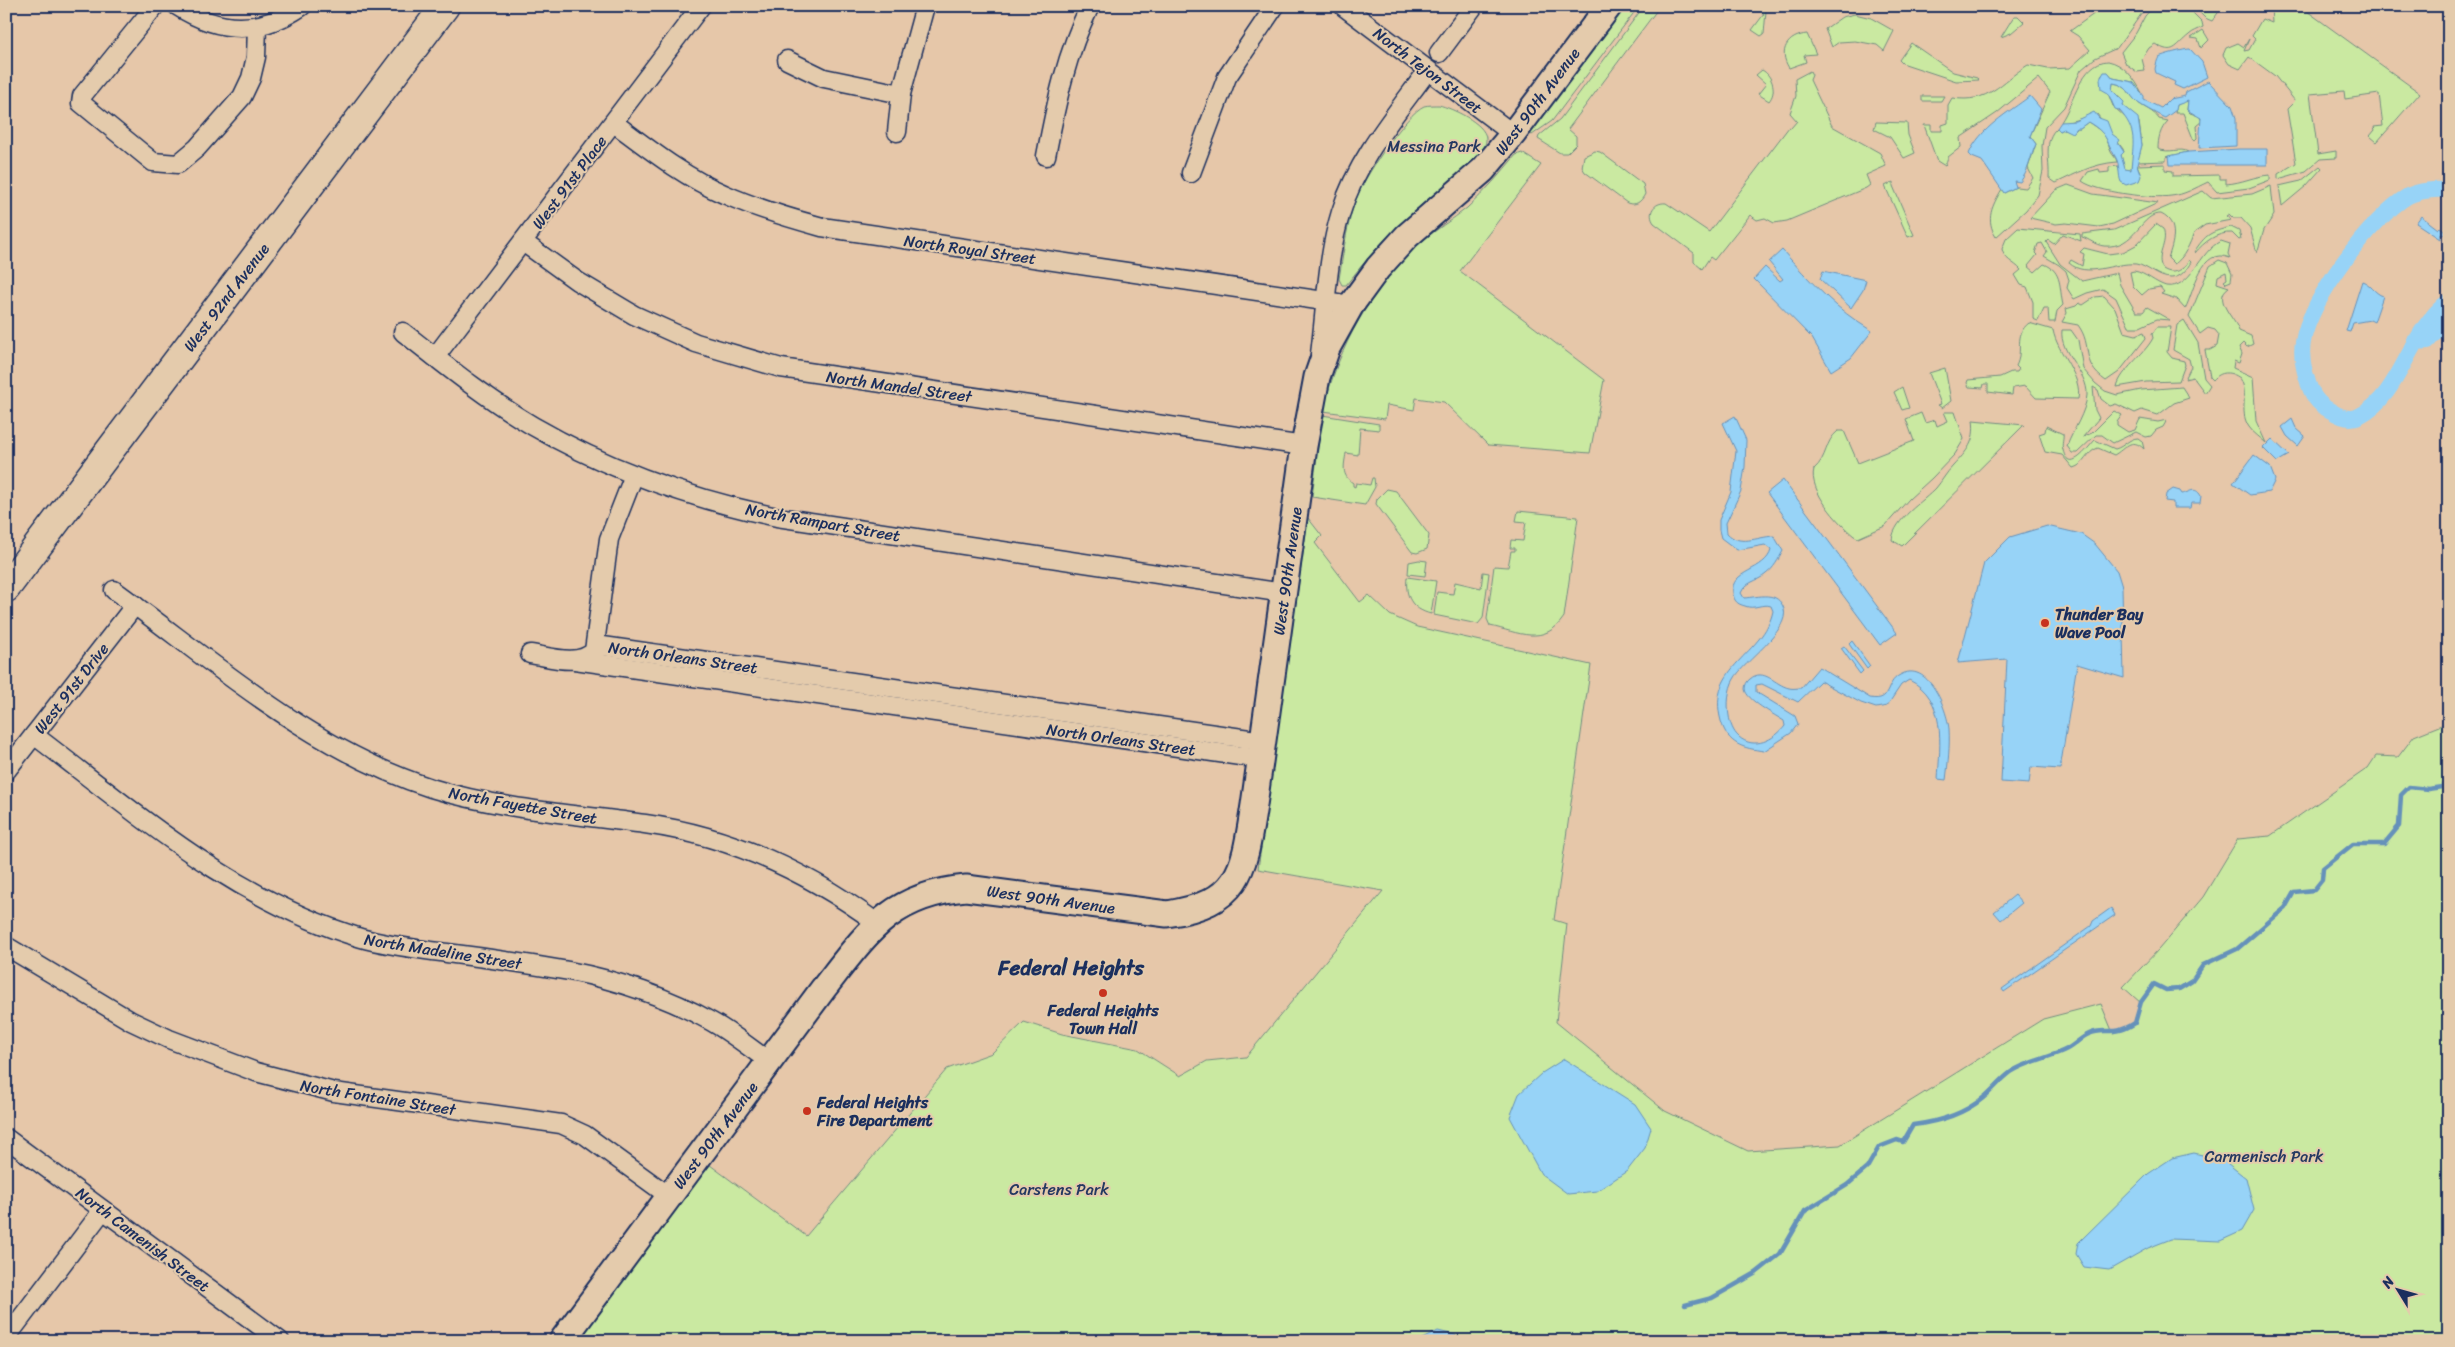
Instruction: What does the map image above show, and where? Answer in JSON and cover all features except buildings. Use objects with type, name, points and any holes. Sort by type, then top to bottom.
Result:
[{"type":"main road","name":"West 92nd Avenue","points":[[6,588],[445,6]]},
{"type":"street","points":[[155,6],[82,96],[81,103],[153,162],[172,166],[186,159],[242,97],[251,78],[256,57],[257,26]]},
{"type":"street","points":[[177,6],[194,17],[221,26],[257,26],[290,15],[302,6]]},
{"type":"street","name":"West 91st Place","points":[[434,357],[614,123],[701,6]]},
{"type":"street","points":[[897,132],[902,94],[925,6]]},
{"type":"street","points":[[1046,156],[1061,82],[1076,37],[1090,6]]},
{"type":"street","points":[[1191,173],[1227,77],[1276,6]]},
{"type":"street","name":"North Tejon Street","points":[[1343,6],[1513,134]]},
{"type":"street","points":[[1439,53],[1474,6]]},
{"type":"street","name":"West 90th Avenue","points":[[1317,377],[1327,348],[1351,305],[1395,248],[1483,170],[1513,134],[1609,6]]},
{"type":"street","points":[[787,60],[824,78],[902,94]]},
{"type":"street","name":"West 90th Avenue","points":[[562,1341],[861,940],[877,923],[904,904],[945,890],[966,888],[1151,913],[1181,912],[1208,903],[1228,888],[1242,868],[1262,750],[1304,446],[1317,377],[1335,236],[1341,211],[1354,178],[1374,144],[1428,70]]},
{"type":"street","name":"North Royal Street","points":[[614,123],[662,159],[722,194],[759,208],[822,227],[1351,305]]},
{"type":"street","name":"North Mandel Street","points":[[523,242],[578,281],[634,315],[696,343],[781,368],[1304,446]]},
{"type":"street","name":"North Rampart Street","points":[[403,332],[434,357],[532,425],[634,475],[706,500],[778,517],[1284,593]]},
{"type":"street","points":[[596,645],[597,617],[610,539],[634,475]]},
{"type":"street","name":"North Fayette Street","points":[[114,590],[278,711],[338,749],[383,771],[430,788],[489,802],[646,824],[726,843],[760,854],[806,876],[877,923]]},
{"type":"street","name":"West 91st Drive","points":[[6,772],[135,605]]},
{"type":"street","name":"North Orleans Street","points":[[575,660],[588,657],[596,645],[983,701],[1262,750]]},
{"type":"street","name":"North Orleans Street","points":[[530,654],[981,719],[1262,750]]},
{"type":"street","points":[[794,692],[797,674]]},
{"type":"street","points":[[981,719],[983,701]]},
{"type":"street","name":"North Madeline Street","points":[[34,736],[187,852],[225,878],[271,904],[363,939],[405,947],[571,971],[632,988],[713,1022],[770,1062]]},
{"type":"street","name":"North Fontaine Street","points":[[6,946],[131,1022],[213,1057],[256,1072],[334,1092],[561,1124],[585,1135],[669,1196]]},
{"type":"street","name":"North Camenish Street","points":[[6,1138],[268,1337]]},
{"type":"street","points":[[6,1338],[103,1210]]},
{"type":"green space","points":[[1623,6],[1639,6],[1552,121],[1532,135],[1529,133]]},
{"type":"green space","points":[[1644,6],[1660,6],[1568,129],[1576,136],[1576,144],[1567,153],[1560,153],[1538,139],[1539,136],[1560,119]]},
{"type":"green space","points":[[1755,6],[1764,6],[1766,11],[1764,34],[1761,36],[1752,30],[1764,14]]},
{"type":"green space","points":[[2105,6],[2147,6],[2117,48],[2095,58],[2081,70],[2064,107],[2045,127],[2042,146],[2043,171],[2038,195],[2026,210],[1996,237],[1990,218],[1995,201],[2002,189],[2004,193],[2016,187],[2026,188],[2033,178],[2028,168],[2036,144],[2030,136],[2050,92],[2039,78],[1997,113],[1960,138],[1961,147],[1948,157],[1945,166],[1937,161],[1924,125],[1931,125],[1931,131],[1942,131],[1942,125],[1948,123],[1948,105],[1952,98],[1976,98],[1985,95],[2028,65],[2048,69],[2070,68],[2090,50],[2078,36],[2070,31]]},
{"type":"green space","points":[[2154,6],[2162,6],[2163,12],[2191,11],[2202,22],[2203,27],[2174,48],[2161,48],[2155,44],[2149,48],[2142,59],[2145,71],[2137,72],[2126,64],[2121,52]]},
{"type":"green space","points":[[2193,6],[2223,6],[2212,21],[2205,18]]},
{"type":"green space","points":[[2271,6],[2300,6],[2420,93],[2377,142],[2370,136],[2375,130],[2374,127],[2383,126],[2379,94],[2345,99],[2344,91],[2310,94],[2318,154],[2336,151],[2336,158],[2320,159],[2306,171],[2278,179],[2278,174],[2296,163],[2287,109],[2295,101],[2275,76],[2249,57],[2240,69],[2229,64],[2223,55],[2226,48],[2238,43],[2244,47],[2249,39],[2244,51],[2249,50],[2255,39],[2252,36],[2262,19],[2272,23]]},
{"type":"green space","points":[[1855,14],[1871,18],[1894,31],[1884,51],[1877,45],[1855,41],[1839,42],[1832,47],[1825,29],[1842,17]]},
{"type":"green space","points":[[2014,16],[2018,16],[2024,22],[2011,33],[2001,37]]},
{"type":"green space","points":[[2203,30],[2209,40],[2201,48],[2198,39],[2191,38]]},
{"type":"green space","points":[[1807,34],[1816,54],[1804,55],[1806,62],[1789,68],[1784,56],[1786,45],[1794,38]]},
{"type":"green space","points":[[1911,43],[1953,72],[1979,80],[1956,81],[1902,63],[1899,60]]},
{"type":"green space","points":[[2108,61],[2124,69],[2142,93],[2133,82],[2113,78],[2108,72],[2101,76],[2113,106],[2128,120],[2132,128],[2135,141],[2131,170],[2125,170],[2121,155],[2124,152],[2123,149],[2097,114],[2065,123],[2061,122],[2079,85],[2091,68],[2099,63]]},
{"type":"green space","points":[[1762,70],[1769,76],[1773,84],[1773,93],[1769,101],[1758,94],[1766,84],[1756,75]]},
{"type":"green space","points":[[1810,71],[1812,75],[1810,80],[1832,126],[1880,153],[1886,166],[1866,175],[1870,185],[1866,188],[1787,221],[1774,223],[1765,218],[1757,220],[1750,215],[1714,260],[1710,257],[1702,269],[1694,262],[1694,253],[1654,223],[1651,216],[1653,209],[1658,204],[1666,203],[1709,232],[1789,127],[1791,128],[1797,121],[1790,113],[1796,96],[1795,79]]},
{"type":"green space","points":[[2113,83],[2125,88],[2137,102],[2159,119],[2168,121],[2160,134],[2158,149],[2188,152],[2166,157],[2166,161],[2137,162],[2142,145],[2139,122],[2123,106],[2122,99],[2112,90]]},
{"type":"green space","points":[[1922,96],[1944,96],[1941,101],[1922,101]]},
{"type":"green space","points":[[2188,100],[2187,110],[2199,116],[2202,121],[2196,126],[2197,138],[2194,141],[2183,113],[2175,113],[2177,105]]},
{"type":"green space","name":"Messina Park","points":[[1439,105],[1459,113],[1480,127],[1486,138],[1484,147],[1458,174],[1401,223],[1376,248],[1346,285],[1342,285],[1339,279],[1346,235],[1355,202],[1363,183],[1407,120],[1424,106]]},
{"type":"green space","points":[[1876,122],[1907,123],[1908,135],[1915,153],[1904,158],[1890,137],[1874,129]]},
{"type":"green space","points":[[2088,122],[2103,134],[2117,162],[2078,172],[2056,183],[2049,178],[2048,151],[2050,138],[2057,128],[2060,131],[2064,129],[2074,132],[2076,128],[2080,128]]},
{"type":"green space","points":[[1595,151],[1600,152],[1643,184],[1645,194],[1640,201],[1636,204],[1627,203],[1585,172],[1582,167],[1584,156]]},
{"type":"green space","points":[[1522,153],[1541,165],[1460,271],[1604,380],[1590,453],[1488,445],[1444,402],[1416,398],[1414,410],[1387,405],[1385,419],[1323,411],[1338,364],[1348,341],[1372,298],[1387,278],[1421,242],[1467,208],[1516,155]]},
{"type":"green space","points":[[2165,164],[2165,170],[2173,171],[2173,176],[2220,175],[2220,179],[2226,179],[2226,184],[2270,175],[2270,180],[2249,188],[2217,192],[2208,182],[2190,191],[2163,197],[2112,191],[2089,185],[2082,181],[2088,172],[2099,169],[2100,173],[2109,172],[2109,167],[2118,166],[2120,174],[2140,172],[2137,165]]},
{"type":"green space","points":[[2320,166],[2322,168],[2306,186],[2282,206],[2279,186],[2301,181]]},
{"type":"green space","points":[[1893,182],[1914,235],[1908,237],[1885,186]]},
{"type":"green space","points":[[2068,185],[2093,194],[2158,203],[2113,224],[2099,227],[2066,223],[2056,224],[2030,218],[2056,190]]},
{"type":"green space","points":[[2271,186],[2274,215],[2264,230],[2257,253],[2250,228],[2241,218],[2233,218],[2229,214],[2226,216],[2231,220],[2205,225],[2194,233],[2184,255],[2174,264],[2168,258],[2174,234],[2173,228],[2167,218],[2161,214],[2154,215],[2148,219],[2131,237],[2115,245],[2104,246],[2082,237],[2082,234],[2114,230],[2203,191],[2211,198],[2252,194]]},
{"type":"green space","points":[[2156,224],[2163,229],[2164,234],[2160,259],[2163,269],[2175,272],[2184,267],[2189,260],[2191,262],[2181,275],[2175,278],[2157,274],[2136,264],[2084,270],[2076,268],[2069,263],[2071,260],[2082,266],[2084,254],[2080,252],[2084,248],[2108,254],[2123,252],[2136,245]]},
{"type":"green space","points":[[2231,227],[2239,231],[2241,239],[2239,240],[2232,233],[2221,234],[2211,238],[2194,252],[2209,235],[2218,230]]},
{"type":"green space","points":[[2018,228],[2080,234],[2081,241],[2063,234],[2054,244],[2048,240],[2046,242],[2060,264],[2082,281],[2117,273],[2120,285],[2136,312],[2143,312],[2147,307],[2170,320],[2157,319],[2140,327],[2129,327],[2116,298],[2103,289],[2074,299],[2067,288],[2069,280],[2066,271],[2044,256],[2047,252],[2042,243],[2038,244],[2035,253],[2037,255],[2028,266],[2035,272],[2044,264],[2054,271],[2059,281],[2063,305],[2057,311],[2055,322],[2049,322],[2048,308],[2044,308],[2038,321],[2033,319],[2033,302],[2027,287],[2021,285],[2015,275],[2021,270],[2007,258],[2002,249],[2006,239]]},
{"type":"green space","points":[[2221,241],[2230,244],[2228,254],[2230,258],[2220,256],[2212,258],[2205,264],[2185,309],[2176,299],[2161,294],[2164,292],[2160,287],[2149,289],[2142,295],[2133,286],[2130,272],[2134,271],[2166,286],[2175,286],[2189,276],[2213,246]]},
{"type":"green space","points":[[2219,260],[2227,263],[2232,274],[2231,281],[2226,283],[2224,281],[2227,279],[2226,272],[2218,276],[2217,283],[2229,287],[2224,292],[2223,303],[2239,331],[2251,336],[2253,344],[2247,347],[2243,343],[2239,347],[2242,354],[2239,363],[2234,361],[2233,368],[2253,377],[2256,421],[2266,443],[2251,429],[2246,421],[2244,415],[2244,390],[2240,378],[2226,373],[2219,375],[2213,380],[2210,377],[2205,350],[2210,350],[2217,346],[2219,335],[2215,330],[2208,328],[2200,334],[2189,317],[2210,266]]},
{"type":"green space","points":[[2104,296],[2115,308],[2124,332],[2136,335],[2144,332],[2146,338],[2119,372],[2106,381],[2092,367],[2089,361],[2083,333],[2078,325],[2062,322],[2067,313],[2066,309],[2079,303],[2083,305],[2095,297]]},
{"type":"green space","points":[[2184,320],[2198,343],[2204,378],[2210,385],[2205,393],[2193,377],[2185,379],[2191,367],[2189,359],[2173,350],[2177,325]]},
{"type":"green space","points":[[2029,323],[2053,330],[2055,339],[2077,382],[2079,390],[2078,399],[2036,398],[2025,386],[2013,388],[2012,395],[1988,392],[1988,384],[1984,384],[1983,388],[1969,387],[1968,380],[2000,377],[2011,372],[2017,372],[2019,369],[2016,366],[2021,333]]},
{"type":"green space","points":[[2157,327],[2171,327],[2167,352],[2172,358],[2184,361],[2185,365],[2179,381],[2146,382],[2117,387],[2123,375],[2153,338],[2152,334]]},
{"type":"green space","points":[[2062,330],[2071,330],[2078,340],[2083,369],[2105,391],[2117,395],[2141,390],[2182,387],[2189,398],[2174,403],[2158,415],[2142,410],[2135,413],[2116,404],[2110,406],[2101,399],[2098,390],[2093,387],[2095,410],[2099,418],[2083,437],[2092,433],[2114,411],[2122,415],[2117,425],[2128,432],[2135,430],[2140,419],[2158,422],[2167,420],[2163,427],[2156,430],[2151,436],[2146,437],[2136,432],[2113,443],[2102,435],[2096,435],[2077,453],[2072,453],[2067,446],[2082,414],[2087,395],[2083,378],[2065,347],[2062,339]]},
{"type":"green space","points":[[1945,368],[1951,401],[1942,408],[1938,405],[1941,404],[1929,373]]},
{"type":"green space","points":[[1902,387],[1909,408],[1902,410],[1894,392]]},
{"type":"green space","points":[[1944,412],[1955,412],[1964,439],[1955,454],[1909,499],[1885,526],[1858,538],[1854,536],[1833,515],[1815,486],[1814,469],[1822,460],[1830,440],[1838,431],[1844,431],[1858,463],[1914,441],[1906,419],[1921,413],[1925,423],[1935,420],[1937,426],[1948,421]]},
{"type":"green space","points":[[1322,415],[1379,424],[1379,430],[1360,428],[1358,455],[1346,453],[1345,473],[1353,483],[1353,486],[1355,487],[1356,483],[1370,485],[1372,478],[1374,478],[1375,487],[1365,505],[1312,497]]},
{"type":"green space","points":[[1973,420],[2024,425],[1902,546],[1892,540],[1894,532],[1903,518],[1936,488],[1966,451],[1972,440]]},
{"type":"green space","points":[[2046,426],[2063,434],[2063,450],[2066,457],[2070,460],[2074,460],[2084,453],[2095,440],[2115,449],[2132,439],[2138,438],[2142,441],[2144,449],[2139,445],[2132,444],[2114,455],[2098,448],[2073,468],[2062,455],[2045,452],[2039,434],[2045,432]]},
{"type":"green space","points":[[1387,489],[1396,491],[1429,535],[1427,549],[1417,553],[1412,552],[1376,504],[1377,499]]},
{"type":"green space","points":[[1518,511],[1578,517],[1564,617],[1548,632],[1539,635],[1520,634],[1490,626],[1487,619],[1494,566],[1508,567],[1511,551],[1515,551],[1515,548],[1510,548],[1511,540],[1523,541],[1526,522],[1516,521]]},
{"type":"green space","points":[[1308,518],[1322,536],[1315,543],[1360,602],[1369,595],[1390,615],[1417,627],[1591,665],[1554,920],[1567,924],[1556,1022],[1665,1111],[1748,1151],[1840,1145],[2043,1019],[2101,1004],[2113,1033],[2125,1030],[2135,1023],[2141,1003],[2123,987],[2159,949],[2203,897],[2238,839],[2270,836],[2368,768],[2376,756],[2398,757],[2414,736],[2449,722],[2449,1341],[577,1341],[710,1165],[806,1236],[947,1069],[992,1053],[1024,1022],[1062,1034],[1138,1049],[1180,1076],[1207,1061],[1246,1057],[1383,891],[1258,869]]},
{"type":"green space","points":[[1427,561],[1425,576],[1408,574],[1409,562]]},
{"type":"green space","points":[[1483,572],[1489,573],[1483,618],[1478,624],[1434,615],[1437,592],[1453,594],[1455,582],[1481,588]]},
{"type":"green space","points":[[1407,577],[1436,581],[1431,614],[1419,609],[1411,601],[1407,590]]},
{"type":"water","points":[[2190,49],[2202,62],[2207,77],[2183,89],[2174,85],[2175,82],[2156,73],[2155,69],[2159,57]]},
{"type":"water","points":[[2104,72],[2108,72],[2113,78],[2133,82],[2144,96],[2144,100],[2161,108],[2170,99],[2185,96],[2186,92],[2208,81],[2232,106],[2236,118],[2236,146],[2199,148],[2201,118],[2187,110],[2188,101],[2177,105],[2176,110],[2165,118],[2139,104],[2122,86],[2113,83],[2112,90],[2124,102],[2123,106],[2138,118],[2142,145],[2137,165],[2141,176],[2139,181],[2126,185],[2121,182],[2117,161],[2105,137],[2099,130],[2088,122],[2080,128],[2076,128],[2072,133],[2064,129],[2060,131],[2057,128],[2061,122],[2075,121],[2094,112],[2099,118],[2107,121],[2112,134],[2120,140],[2118,143],[2124,152],[2121,155],[2125,169],[2131,170],[2132,131],[2125,117],[2119,110],[2115,109],[2108,93],[2101,89],[2100,79]]},
{"type":"water","points":[[2030,96],[2041,109],[2030,136],[2036,144],[2023,178],[2020,182],[2014,181],[2016,187],[2004,193],[1982,161],[1969,154],[1987,129]]},
{"type":"water","points":[[2267,149],[2267,165],[2170,165],[2169,156],[2188,152]]},
{"type":"water","points":[[2421,216],[2438,229],[2440,227],[2449,234],[2440,235],[2440,239],[2416,223]]},
{"type":"water","points":[[1782,250],[1813,284],[1835,304],[1872,331],[1851,358],[1831,371],[1812,338],[1754,279],[1765,267],[1780,281],[1783,279],[1769,262]]},
{"type":"water","points":[[1823,271],[1866,280],[1863,290],[1851,308],[1820,279]]},
{"type":"water","points":[[2362,281],[2383,296],[2374,322],[2370,320],[2353,323],[2350,332],[2346,331]]},
{"type":"water","points":[[1735,416],[1746,440],[1745,467],[1741,491],[1726,523],[1727,533],[1737,540],[1774,536],[1783,551],[1769,572],[1746,586],[1741,593],[1744,598],[1767,596],[1777,599],[1784,609],[1784,618],[1780,627],[1765,646],[1739,672],[1732,683],[1728,707],[1729,719],[1733,730],[1745,741],[1757,743],[1770,739],[1785,726],[1784,721],[1755,702],[1747,693],[1745,689],[1746,683],[1755,676],[1765,676],[1789,688],[1801,688],[1819,667],[1870,698],[1877,698],[1885,695],[1895,678],[1900,675],[1910,672],[1919,674],[1934,689],[1940,699],[1947,720],[1949,742],[1946,780],[1938,779],[1940,737],[1935,710],[1930,698],[1921,688],[1909,680],[1901,685],[1887,706],[1876,708],[1861,703],[1820,681],[1798,702],[1762,684],[1756,685],[1756,692],[1795,716],[1798,724],[1791,733],[1764,751],[1737,744],[1724,729],[1719,702],[1722,687],[1728,674],[1768,626],[1773,611],[1771,606],[1768,605],[1748,607],[1740,604],[1736,602],[1733,593],[1733,585],[1737,580],[1768,557],[1771,550],[1765,545],[1737,550],[1721,538],[1719,530],[1719,520],[1731,492],[1736,451],[1723,423]]},
{"type":"water","points":[[2292,419],[2296,428],[2305,436],[2298,446],[2287,436],[2282,427]]},
{"type":"water","points":[[2272,439],[2289,455],[2277,462],[2263,448]]},
{"type":"water","points":[[2254,455],[2270,467],[2275,480],[2269,492],[2250,495],[2233,483]]},
{"type":"water","points":[[1783,480],[1897,633],[1880,645],[1767,493]]},
{"type":"water","points":[[2173,489],[2180,491],[2182,494],[2192,490],[2196,491],[2201,496],[2200,503],[2191,503],[2190,508],[2173,508],[2173,502],[2165,501],[2166,494]]},
{"type":"water","name":"Thunder Bay Wave Pool","points":[[2047,526],[2081,534],[2095,544],[2117,571],[2122,587],[2124,678],[2077,664],[2060,769],[2031,767],[2029,784],[2001,782],[2007,659],[1958,663],[1984,563],[2010,537]]},
{"type":"water","points":[[1852,641],[1870,666],[1867,669],[1849,644]]},
{"type":"water","points":[[1844,646],[1863,671],[1860,674],[1841,648]]},
{"type":"water","points":[[2015,895],[2022,903],[2001,920],[1994,912]]},
{"type":"water","points":[[2111,908],[2115,915],[2004,992],[2002,989],[2091,926],[2093,921]]},
{"type":"water","points":[[1564,1059],[1635,1104],[1651,1128],[1645,1148],[1627,1171],[1597,1191],[1568,1194],[1541,1174],[1510,1117],[1519,1094],[1542,1073]]},
{"type":"water","points":[[2194,1153],[2223,1160],[2246,1178],[2254,1210],[2242,1231],[2220,1241],[2171,1239],[2148,1248],[2109,1270],[2084,1267],[2076,1254],[2078,1243],[2148,1174],[2172,1158]]},
{"type":"water","points":[[1438,1331],[1455,1335],[1460,1341],[1418,1341]]},
{"type":"waterway","points":[[2449,191],[2434,190],[2417,193],[2408,196],[2393,207],[2361,240],[2329,283],[2308,325],[2302,347],[2304,370],[2315,398],[2337,415],[2348,418],[2359,416],[2374,406],[2396,378],[2423,329],[2449,301]]},
{"type":"waterway","points":[[2414,342],[2428,341],[2442,325],[2449,313]]},
{"type":"waterway","points":[[1685,1305],[1712,1298],[1756,1273],[1780,1254],[1805,1211],[1847,1185],[1867,1168],[1879,1147],[1897,1140],[1903,1142],[1913,1125],[1931,1122],[1967,1109],[1976,1104],[2003,1078],[2017,1068],[2067,1049],[2089,1034],[2121,1030],[2135,1023],[2141,1002],[2154,984],[2166,990],[2179,989],[2192,981],[2203,965],[2237,949],[2285,908],[2294,892],[2314,890],[2322,880],[2323,868],[2353,844],[2384,844],[2399,826],[2401,795],[2409,787],[2428,789],[2442,787],[2449,777]]},
{"type":"place","name":"Thunder Bay Wave Pool","points":[[2045,623]]},
{"type":"place","name":"Federal Heights Town Hall","points":[[1103,993]]},
{"type":"place","name":"Federal Heights Fire Department","points":[[807,1111]]},
{"type":"district","name":"Federal Heights","points":[[1071,968]]},
{"type":"park label","name":"Carmenisch Park","points":[[2264,1156]]},
{"type":"park label","name":"Carstens Park","points":[[1059,1189]]}]
